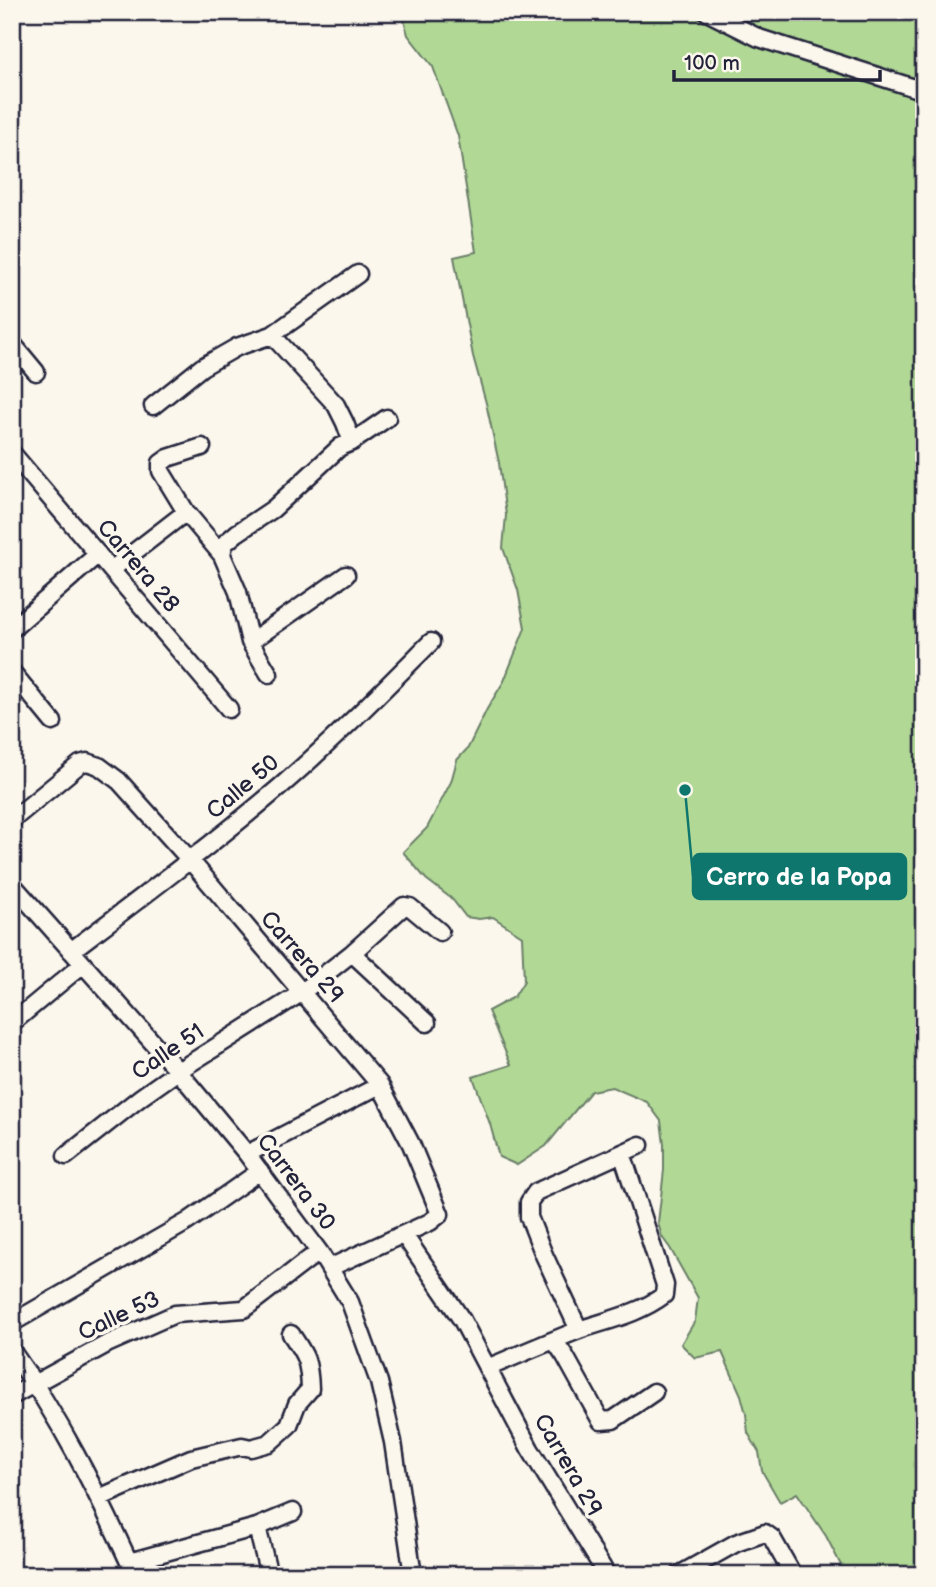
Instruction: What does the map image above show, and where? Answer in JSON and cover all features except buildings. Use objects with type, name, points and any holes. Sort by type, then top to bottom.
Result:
[{"type":"street","points":[[707,12],[759,38],[924,91]]},
{"type":"street","points":[[153,406],[202,366],[237,347],[272,335],[358,274]]},
{"type":"street","points":[[272,335],[335,405],[352,442]]},
{"type":"street","points":[[12,343],[36,372]]},
{"type":"street","points":[[222,555],[224,544],[274,509],[340,447],[387,418]]},
{"type":"street","points":[[202,447],[168,458],[161,463],[161,471],[186,512],[222,555],[239,592],[250,642],[269,674]]},
{"type":"street","name":"Carrera 28","points":[[12,453],[229,709]]},
{"type":"street","points":[[111,570],[186,512]]},
{"type":"street","points":[[12,629],[98,554]]},
{"type":"street","points":[[250,642],[346,575]]},
{"type":"street","name":"Calle 50","points":[[71,951],[190,860],[281,785],[431,642]]},
{"type":"street","points":[[12,672],[54,722]]},
{"type":"street","name":"Carrera 29","points":[[12,820],[80,764],[87,762],[99,766],[119,781],[190,860],[380,1085],[411,1144],[440,1214]]},
{"type":"street","name":"Carrera 30","points":[[12,884],[178,1071],[247,1154],[325,1260],[350,1302],[379,1382],[393,1442],[413,1575]]},
{"type":"street","name":"Calle 51","points":[[66,1156],[178,1071],[301,993],[352,953],[404,906],[410,907],[440,932]]},
{"type":"street","points":[[352,953],[427,1023]]},
{"type":"street","points":[[12,1023],[83,964]]},
{"type":"street","points":[[247,1154],[380,1085]]},
{"type":"street","points":[[579,1330],[529,1217],[529,1202],[536,1192],[640,1145]]},
{"type":"street","points":[[488,1368],[579,1330],[620,1318],[654,1303],[664,1295],[665,1284],[622,1153]]},
{"type":"street","points":[[12,1323],[187,1222],[260,1171]]},
{"type":"street","name":"Calle 53","points":[[12,1396],[107,1344],[176,1314],[244,1309],[309,1259],[325,1260],[404,1235],[440,1214]]},
{"type":"street","name":"Carrera 29","points":[[404,1235],[462,1320],[530,1450],[607,1575]]},
{"type":"street","points":[[99,1498],[191,1458],[268,1443],[289,1425],[297,1404],[310,1389],[306,1356],[290,1334]]},
{"type":"street","points":[[554,1340],[601,1421],[613,1420],[654,1392]]},
{"type":"street","points":[[12,1351],[35,1383],[99,1498],[130,1568],[257,1527],[293,1512]]},
{"type":"street","points":[[257,1527],[270,1575]]},
{"type":"street","points":[[679,1575],[736,1543],[765,1533],[772,1538],[793,1575]]},
{"type":"green space","points":[[402,12],[924,12],[924,1575],[846,1575],[826,1536],[797,1493],[780,1502],[762,1471],[759,1452],[748,1433],[741,1395],[722,1352],[695,1358],[681,1344],[695,1321],[698,1298],[662,1237],[658,1223],[664,1144],[661,1121],[647,1102],[612,1087],[591,1091],[546,1146],[517,1165],[499,1157],[473,1077],[511,1065],[488,1011],[514,997],[524,981],[522,936],[493,917],[466,917],[452,899],[426,879],[403,852],[427,828],[451,782],[457,760],[468,748],[504,681],[525,628],[518,590],[503,548],[506,515],[499,463],[473,356],[454,257],[476,252],[458,136],[433,67],[408,35]]},
{"type":"place","name":"Cerro de la Popa","points":[[685,790]]}]
